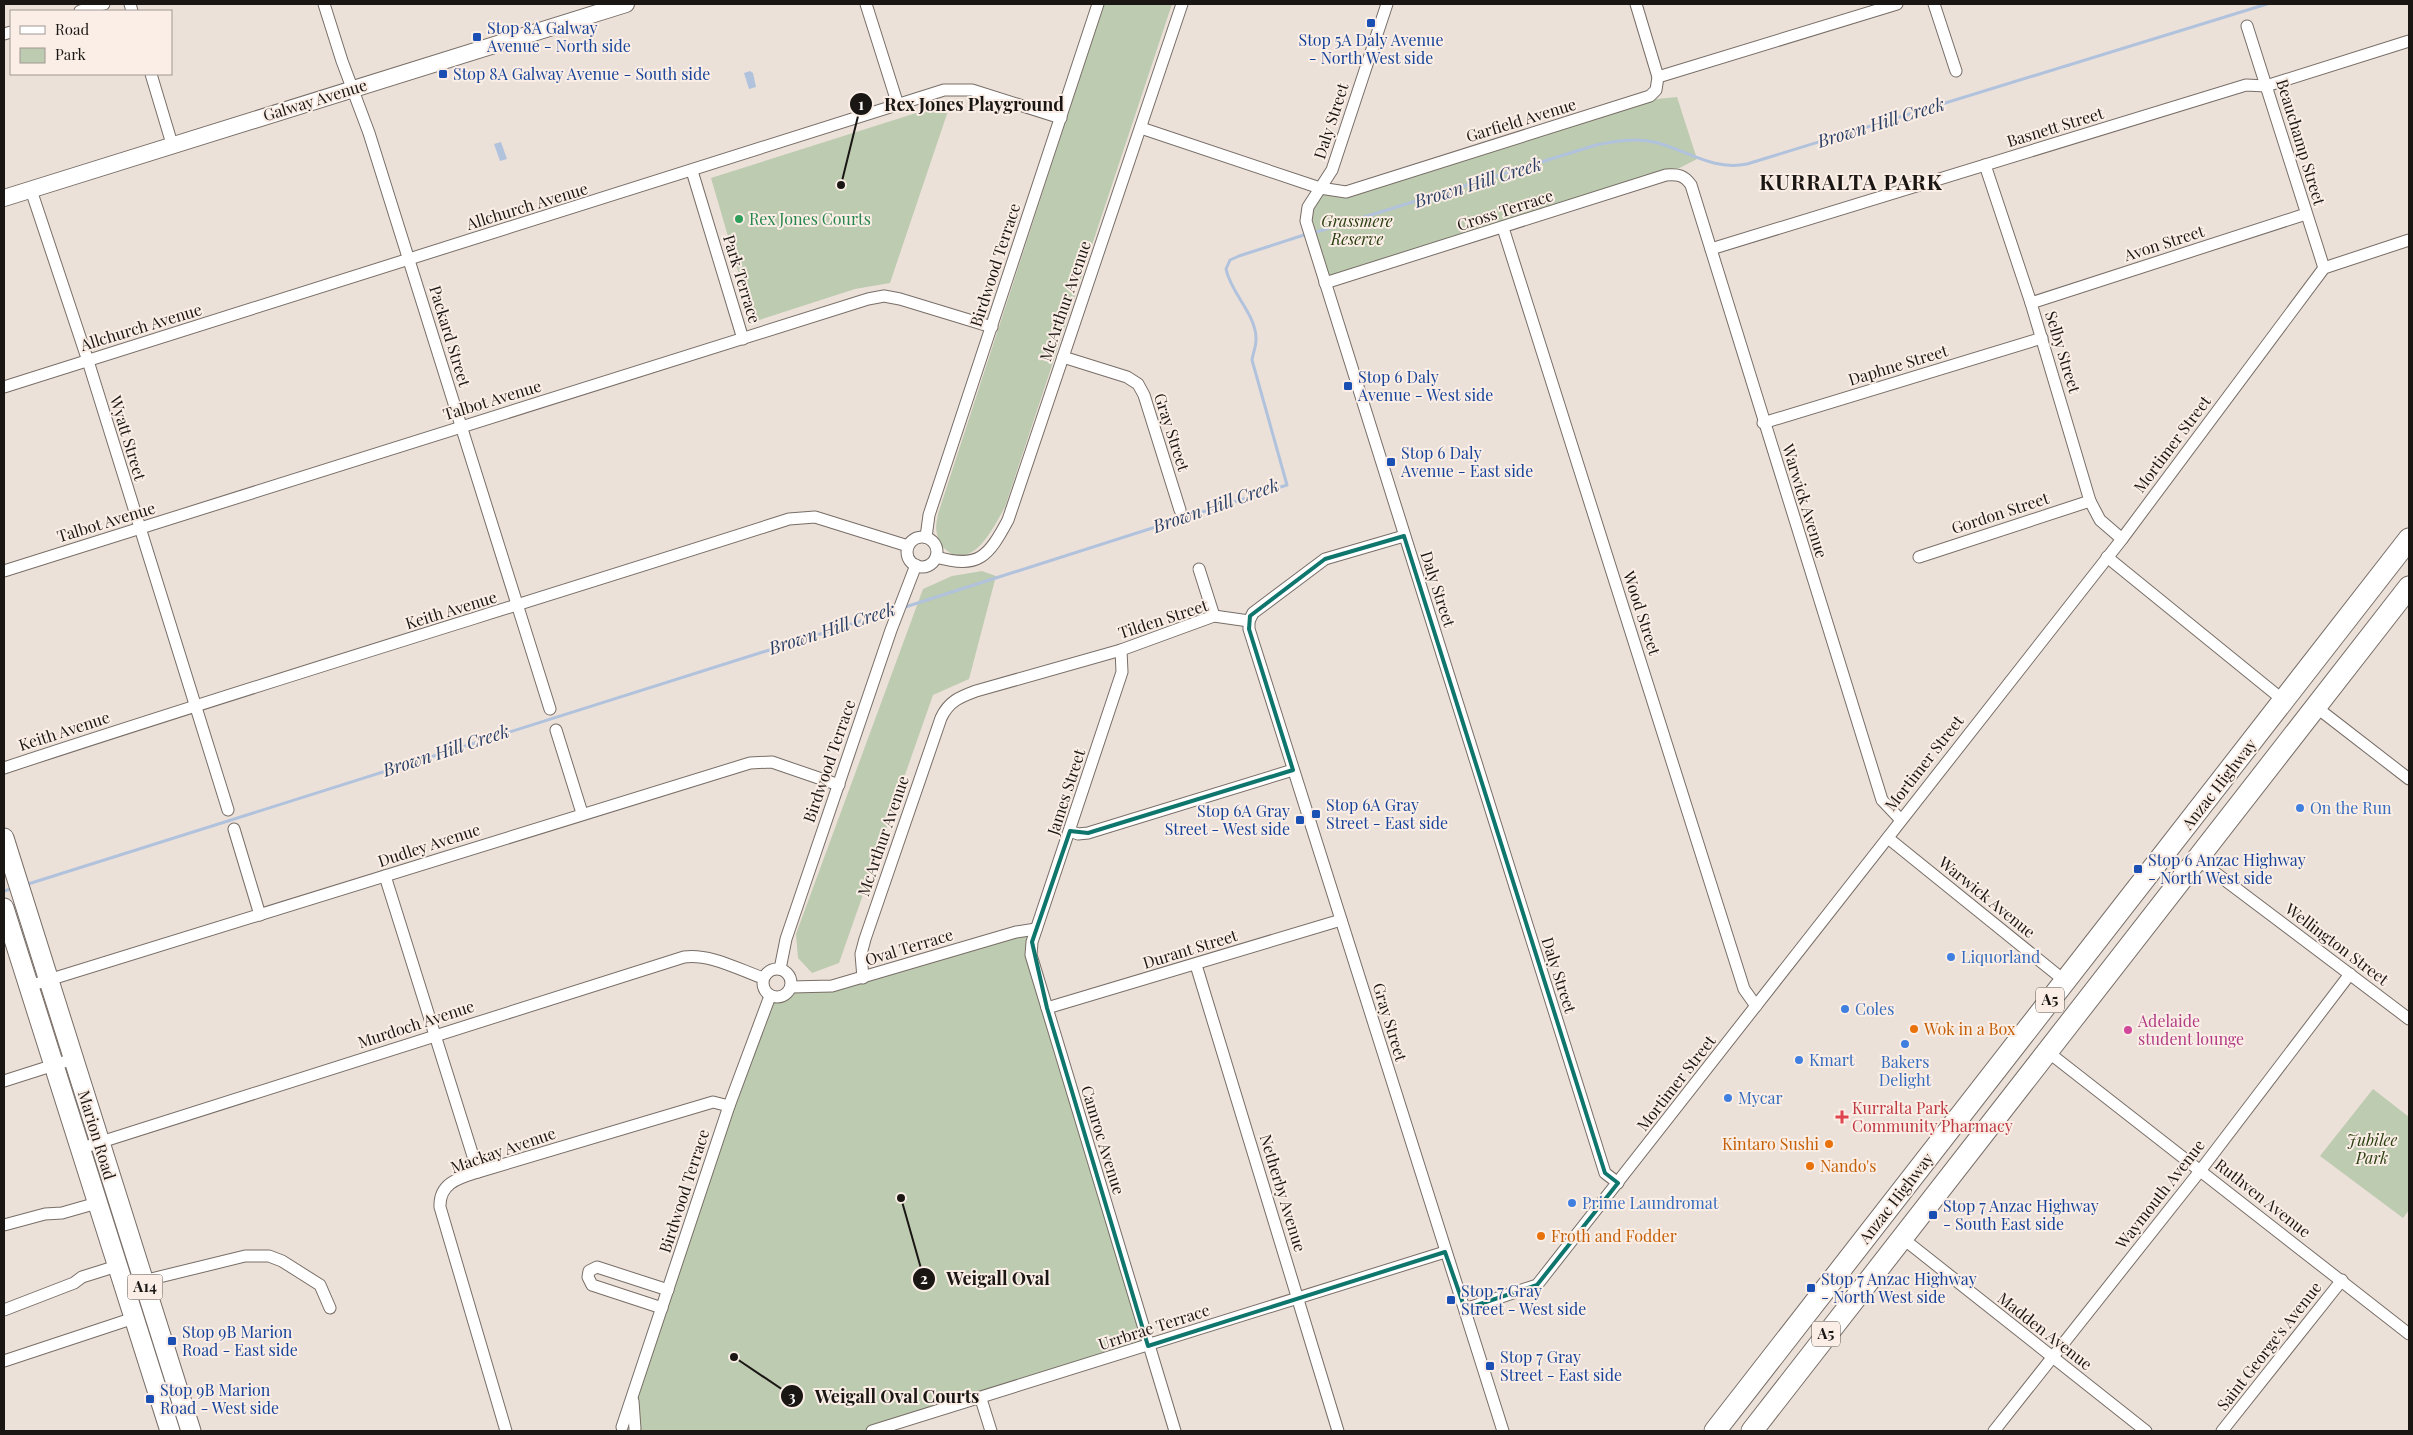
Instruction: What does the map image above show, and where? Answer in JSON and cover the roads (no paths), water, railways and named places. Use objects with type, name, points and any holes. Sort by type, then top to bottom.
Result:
[{"type":"highway","name":"Anzac Highway","points":[[1715,1431],[2409,539]]},
{"type":"highway","name":"Anzac Highway","points":[[1754,1430],[1808,1356],[2048,1052],[2246,794],[2409,587]]},
{"type":"highway","points":[[2242,755],[2243,765],[2250,768],[2263,760],[2277,757]]},
{"type":"highway","points":[[2218,785],[2226,780],[2236,780],[2244,786],[2246,794]]},
{"type":"highway","points":[[2110,925],[2133,941]]},
{"type":"highway","points":[[1857,1249],[1872,1250],[1890,1238],[1901,1237]]},
{"type":"highway","points":[[1776,1354],[1798,1348],[1808,1356]]},
{"type":"main road","name":"Marion Road","points":[[4,838],[191,1431]]},
{"type":"main road","name":"Marion Road","points":[[4,908],[170,1431]]},
{"type":"main road","points":[[136,1326],[145,1334],[150,1329],[154,1313]]},
{"type":"street","points":[[83,10],[104,4]]},
{"type":"street","name":"Packard Street","points":[[324,4],[409,260],[550,709]]},
{"type":"street","name":"Galway Avenue","points":[[4,198],[172,144],[626,4]]},
{"type":"street","points":[[866,4],[898,105]]},
{"type":"street","name":"Birdwood Terrace","points":[[926,537],[929,514],[1098,4]]},
{"type":"street","name":"McArthur Avenue","points":[[936,557],[961,564],[980,557],[998,538],[1008,520],[1182,4]]},
{"type":"street","name":"Daly Street","points":[[1387,4],[1332,170],[1308,207],[1306,221],[1605,1173],[1618,1183]]},
{"type":"street","points":[[1636,4],[1658,77],[1897,4]]},
{"type":"street","points":[[1934,4],[1956,71]]},
{"type":"street","name":"Beauchamp Street","points":[[2247,26],[2324,268]]},
{"type":"street","name":"Basnett Street","points":[[1711,249],[2246,85],[2266,86],[2409,41]]},
{"type":"street","points":[[151,75],[172,144]]},
{"type":"street","name":"Garfield Avenue","points":[[1141,128],[1320,188],[1346,192],[1637,101],[1650,96],[1656,90],[1658,77]]},
{"type":"street","name":"Allchurch Avenue","points":[[4,387],[944,90],[972,90],[1061,118]]},
{"type":"street","name":"Selby Street","points":[[1985,165],[2042,338],[2090,501],[2100,520],[2122,539]]},
{"type":"street","name":"Park Terrace","points":[[692,171],[743,339]]},
{"type":"street","name":"Cross Terrace","points":[[1325,283],[1666,175],[1678,174],[1686,178],[1691,185]]},
{"type":"street","name":"Warwick Avenue","points":[[1691,185],[1763,423],[1882,800],[1900,819]]},
{"type":"street","name":"Wyatt Street","points":[[31,190],[88,361],[194,706],[228,810]]},
{"type":"street","name":"Avon Street","points":[[2031,303],[2306,214]]},
{"type":"street","name":"Wood Street","points":[[1503,228],[1744,989],[1756,1006]]},
{"type":"street","points":[[2324,268],[2409,240]]},
{"type":"street","name":"Mortimer Street","points":[[1465,1309],[1538,1286],[1888,838],[1900,819],[2122,539],[2324,268]]},
{"type":"street","name":"Talbot Avenue","points":[[4,571],[868,299],[884,296],[900,299],[992,327]]},
{"type":"street","name":"Daphne Street","points":[[1763,423],[2042,338]]},
{"type":"street","name":"Gray Street","points":[[1063,356],[1127,377],[1138,384],[1144,395],[1180,510]]},
{"type":"street","name":"Gordon Street","points":[[1919,557],[2090,501]]},
{"type":"street","name":"Keith Avenue","points":[[4,768],[194,706],[801,517],[815,517],[908,546]]},
{"type":"street","points":[[1249,621],[1254,613],[1325,559],[1404,536]]},
{"type":"street","points":[[918,537],[926,537],[934,543],[936,557],[932,562],[924,566],[916,565],[907,555],[908,546],[918,537]]},
{"type":"street","points":[[2107,557],[2284,700]]},
{"type":"street","name":"Birdwood Terrace","points":[[780,969],[786,940],[891,630],[916,565]]},
{"type":"street","points":[[1199,569],[1214,616]]},
{"type":"street","name":"Tilden Street","points":[[946,706],[955,699],[976,691],[1121,650],[1214,616],[1249,621]]},
{"type":"street","name":"Gray Street","points":[[1249,621],[1249,629],[1293,770],[1503,1431]]},
{"type":"street","name":"James Street","points":[[1032,942],[1122,672],[1121,650]]},
{"type":"street","name":"McArthur Avenue","points":[[863,978],[860,954],[946,706]]},
{"type":"street","points":[[2316,707],[2409,779]]},
{"type":"street","points":[[556,730],[582,813]]},
{"type":"street","name":"Dudley Avenue","points":[[29,986],[582,813],[760,761],[772,762],[839,785]]},
{"type":"street","points":[[1070,831],[1078,834],[1088,833],[1293,770]]},
{"type":"street","points":[[234,829],[260,915]]},
{"type":"street","name":"Warwick Avenue","points":[[1888,838],[2065,981]]},
{"type":"street","name":"Wellington Street","points":[[2197,859],[2409,1019]]},
{"type":"street","points":[[385,876],[478,1172]]},
{"type":"street","name":"Durant Street","points":[[1047,1008],[1196,965],[1341,920]]},
{"type":"street","name":"Oval Terrace","points":[[791,987],[832,986],[1016,932],[1036,929]]},
{"type":"street","name":"Camroc Avenue","points":[[1032,942],[1031,955],[1148,1346]]},
{"type":"street","name":"Murdoch Avenue","points":[[79,1148],[435,1034],[693,956],[763,978]]},
{"type":"street","name":"Netherby Avenue","points":[[1196,965],[1338,1431]]},
{"type":"street","points":[[780,969],[789,974],[791,987],[783,996],[770,996],[763,987],[763,978],[770,970],[780,969]]},
{"type":"street","name":"Waymouth Avenue","points":[[1994,1431],[2051,1356],[2200,1170],[2350,974]]},
{"type":"street","name":"Birdwood Terrace","points":[[618,1429],[632,1397],[729,1106],[770,996]]},
{"type":"street","name":"Ruthven Avenue","points":[[2048,1052],[2409,1334]]},
{"type":"street","points":[[4,1082],[73,1059]]},
{"type":"street","name":"Mackay Avenue","points":[[506,1431],[440,1207],[443,1190],[454,1180],[478,1172],[713,1102],[729,1106]]},
{"type":"street","points":[[4,1225],[45,1214],[62,1214],[97,1203]]},
{"type":"street","name":"Madden Avenue","points":[[1901,1237],[2146,1431]]},
{"type":"street","name":"Urrbrae Terrace","points":[[872,1431],[981,1399],[1445,1252]]},
{"type":"street","points":[[143,1281],[246,1256],[269,1256],[282,1261],[320,1285],[330,1308]]},
{"type":"street","points":[[4,1310],[74,1283],[82,1277],[117,1266]]},
{"type":"street","points":[[662,1308],[592,1285],[588,1277],[590,1271],[597,1267],[668,1290]]},
{"type":"street","name":"Saint George's Avenue","points":[[2222,1431],[2342,1280]]},
{"type":"street","points":[[4,1361],[136,1326]]},
{"type":"street","points":[[1148,1346],[1175,1431]]},
{"type":"street","name":"Birdwood Terrace","points":[[632,1397],[636,1430]]},
{"type":"street","points":[[981,1399],[991,1431]]},
{"type":"street","points":[[618,1429],[636,1430]]},
{"type":"water","points":[[750,71],[753,73],[756,87],[749,89],[744,73]]},
{"type":"water","points":[[501,142],[507,159],[500,161],[494,144]]},
{"type":"waterway","name":"Brown Hill Creek","points":[[1313,233],[1596,145],[1611,142],[1633,140],[1654,142],[1722,165],[1747,164],[2267,4]]},
{"type":"waterway","name":"Brown Hill Creek","points":[[902,608],[1287,485],[1252,360],[1256,343],[1255,331],[1226,269],[1230,260],[1239,256],[1307,234]]},
{"type":"waterway","name":"Brown Hill Creek","points":[[25,885],[896,610]]},
{"type":"waterway","name":"Brown Hill Creek","points":[[4,891],[14,888]]},
{"type":"place","name":"Stop 5A Daly Avenue - North West side","points":[[1371,23]]},
{"type":"place","name":"Stop 8A Galway Avenue - North side","points":[[477,37]]},
{"type":"place","name":"Stop 8A Galway Avenue - South side","points":[[443,74]]},
{"type":"place","name":"Rex Jones Playground","points":[[841,185]]},
{"type":"place","name":"Rex Jones Courts","points":[[739,219]]},
{"type":"place","name":"Stop 6 Daly Avenue - West side","points":[[1348,386]]},
{"type":"place","name":"Stop 6 Daly Avenue - East side","points":[[1391,462]]},
{"type":"place","name":"On the Run","points":[[2300,808]]},
{"type":"place","name":"Stop 6A Gray Street - East side","points":[[1316,814]]},
{"type":"place","name":"Stop 6A Gray Street - West side","points":[[1300,820]]},
{"type":"place","name":"Stop 6 Anzac Highway - North West side","points":[[2138,869]]},
{"type":"place","name":"Liquorland","points":[[1951,957]]},
{"type":"place","name":"Coles","points":[[1845,1009]]},
{"type":"place","name":"Wok in a Box","points":[[1914,1029]]},
{"type":"place","name":"Adelaide student lounge","points":[[2128,1030]]},
{"type":"place","name":"Bakers Delight","points":[[1905,1044]]},
{"type":"place","name":"Kmart","points":[[1799,1060]]},
{"type":"place","name":"Mycar","points":[[1728,1098]]},
{"type":"place","name":"Kurralta Park Community Pharmacy","points":[[1842,1117]]},
{"type":"place","name":"Kintaro Sushi","points":[[1829,1144]]},
{"type":"place","name":"Nando's","points":[[1810,1166]]},
{"type":"place","name":"Weigall Oval","points":[[901,1198]]},
{"type":"place","name":"Prime Laundromat","points":[[1572,1203]]},
{"type":"place","name":"Stop 7 Anzac Highway - South East side","points":[[1933,1215]]},
{"type":"place","name":"Froth and Fodder","points":[[1541,1236]]},
{"type":"place","name":"Stop 7 Anzac Highway - North West side","points":[[1811,1288]]},
{"type":"place","name":"Stop 7 Gray Street - West side","points":[[1451,1300]]},
{"type":"place","name":"Stop 9B Marion Road - East side","points":[[172,1341]]},
{"type":"place","name":"Weigall Oval Courts","points":[[734,1357]]},
{"type":"place","name":"Stop 7 Gray Street - East side","points":[[1490,1366]]},
{"type":"place","name":"Stop 9B Marion Road - West side","points":[[150,1399]]},
{"type":"district","name":"KURRALTA PARK","points":[[1851,183]]},
{"type":"park label","name":"Grassmere Reserve","points":[[1357,230]]},
{"type":"park label","name":"Jubilee Park","points":[[2372,1149]]}]
